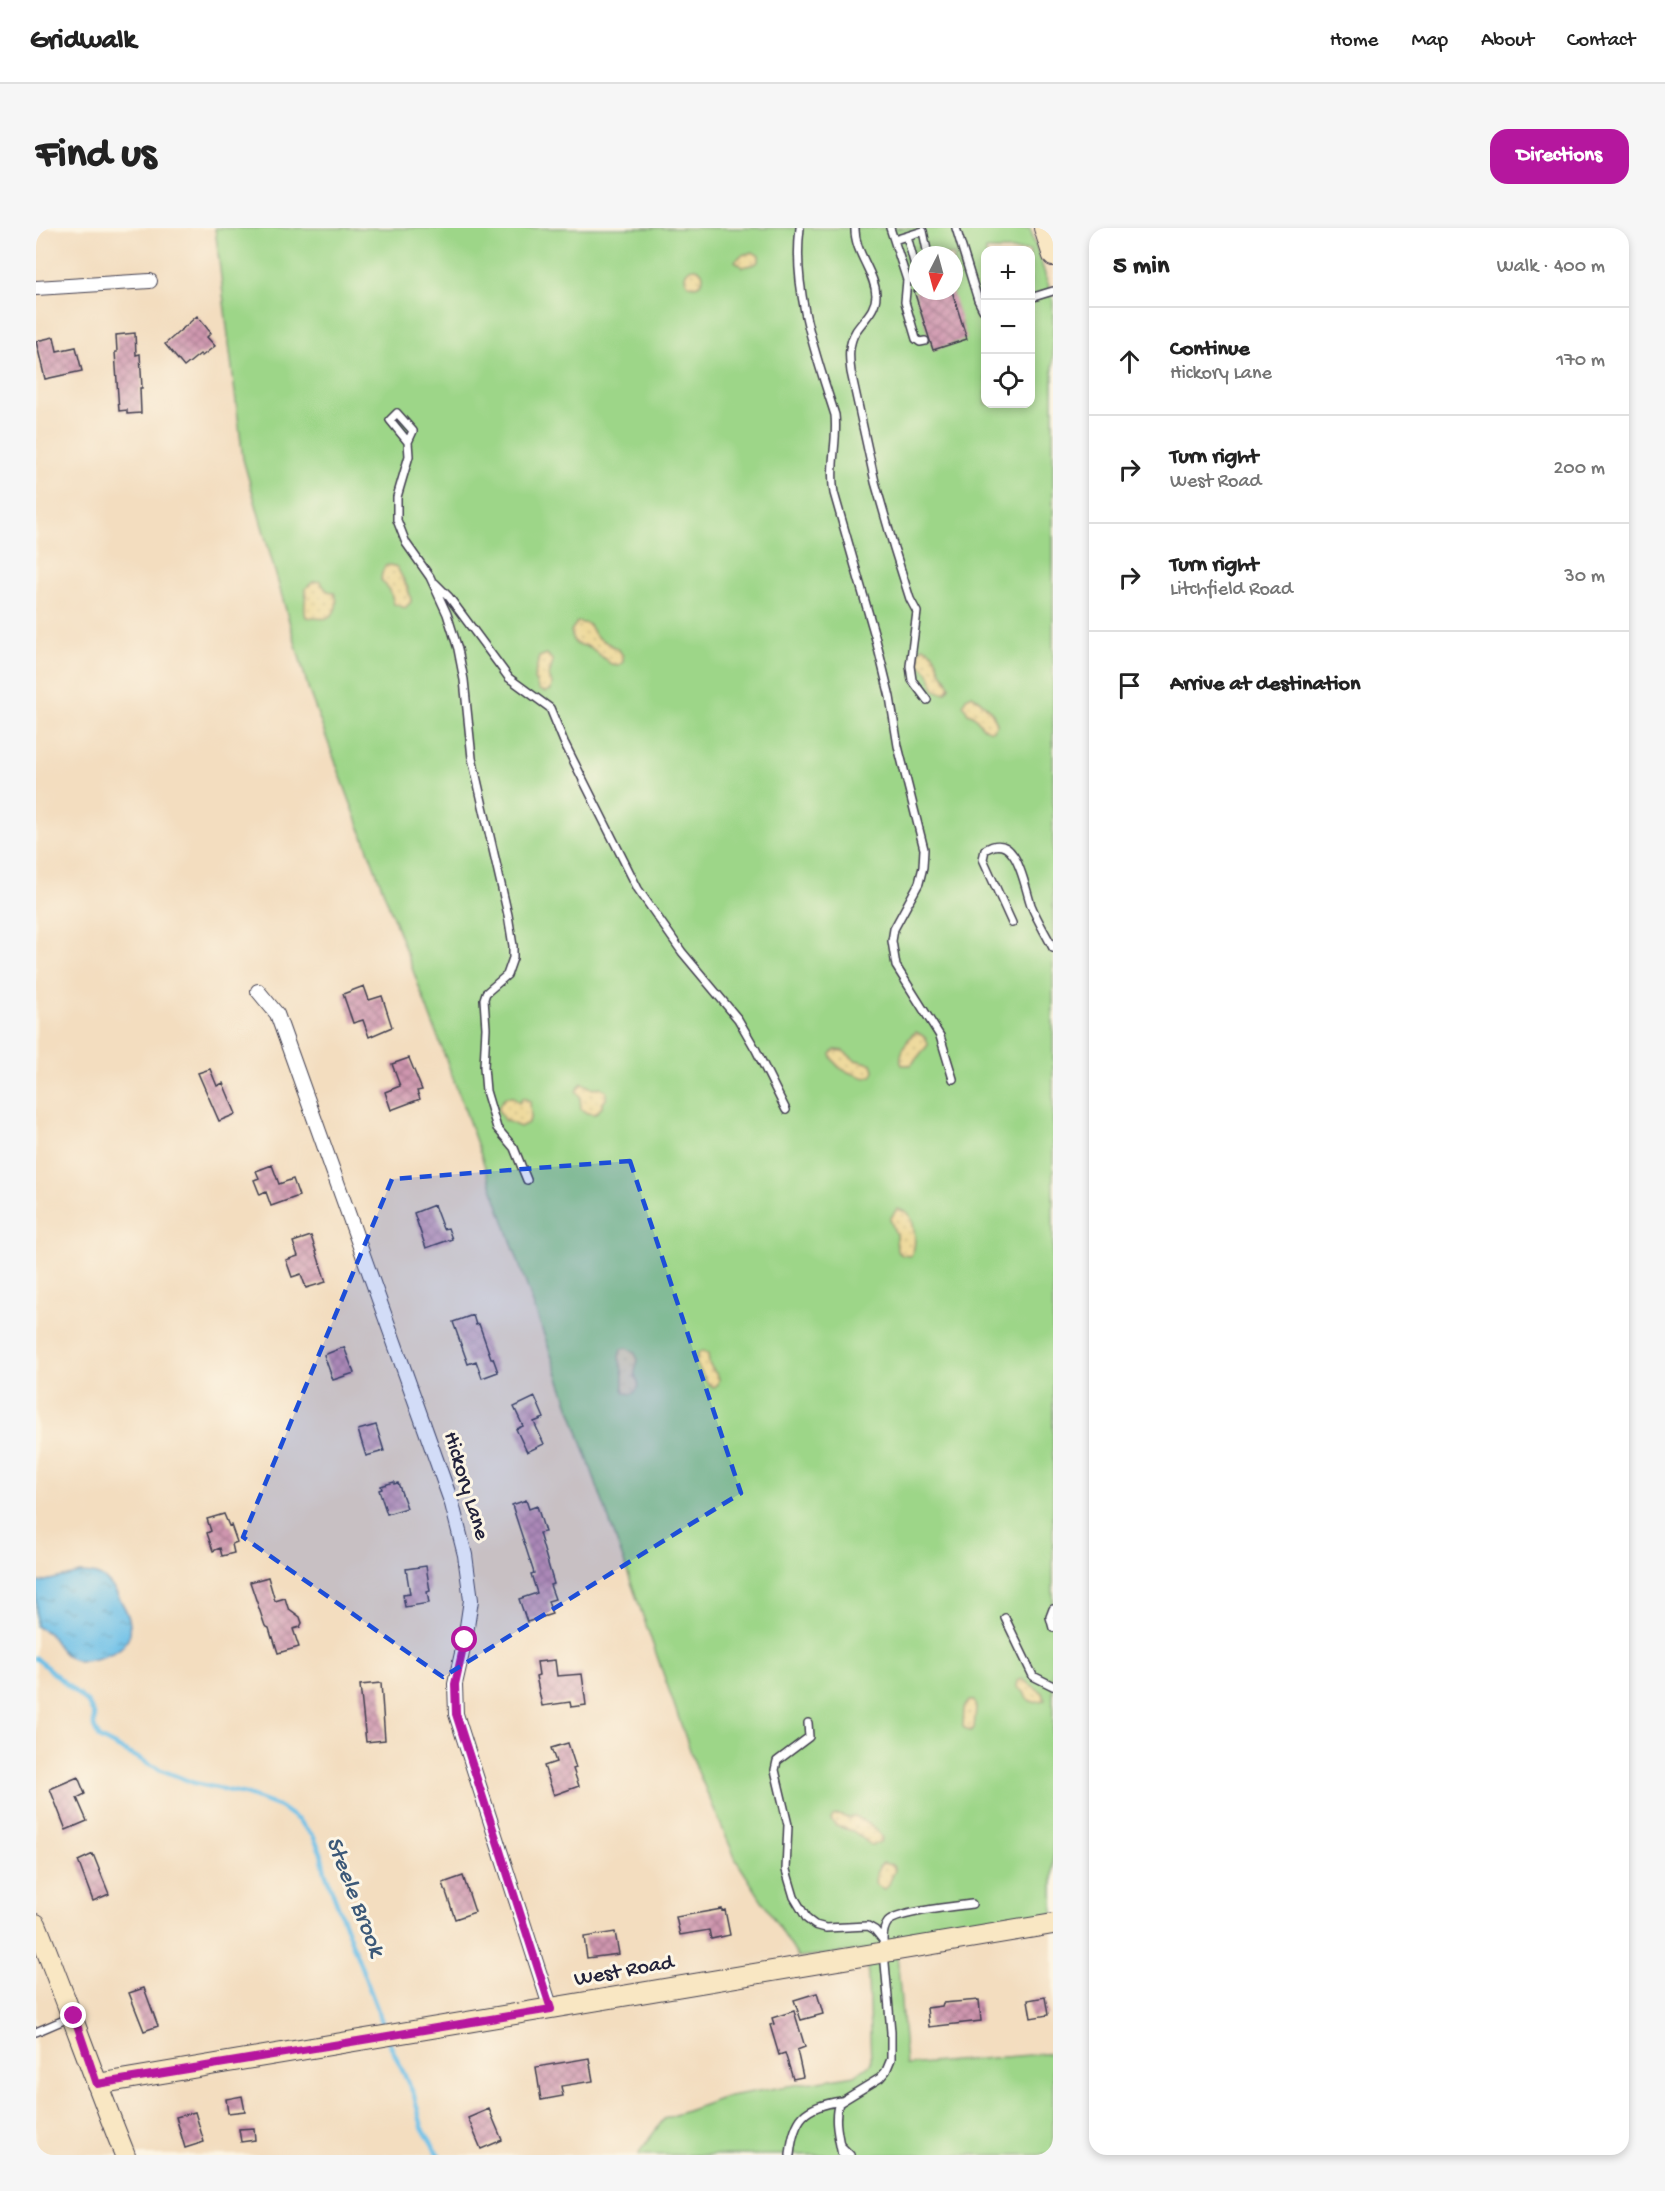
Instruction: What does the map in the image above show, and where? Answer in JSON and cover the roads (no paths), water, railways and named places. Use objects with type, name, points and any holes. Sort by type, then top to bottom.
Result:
[{"type":"street","points":[[1044,228],[1053,256]]},
{"type":"street","points":[[36,288],[150,281]]},
{"type":"street","name":"Hickory Lane","points":[[258,991],[277,1014],[452,1504],[465,1555],[471,1600],[455,1684],[456,1714],[551,2009]]},
{"type":"street","points":[[36,1924],[74,2016],[97,2084],[125,2155]]},
{"type":"street","name":"West Road","points":[[97,2084],[551,2009],[883,1947],[1053,1924]]},
{"type":"lane","points":[[800,228],[799,270],[805,310],[835,415],[831,470],[834,493],[875,636],[890,697],[898,746],[924,849],[919,883],[894,928],[893,954],[896,966],[940,1036],[953,1079]]},
{"type":"lane","points":[[855,228],[855,239],[876,296],[873,309],[855,333],[852,342],[849,356],[851,372],[878,493],[900,568],[916,612],[910,666],[912,680],[927,700]]},
{"type":"lane","points":[[890,228],[906,280],[905,302],[913,330],[916,339],[920,342],[925,341]]},
{"type":"lane","points":[[956,228],[981,306]]},
{"type":"lane","points":[[894,240],[923,231],[926,246]]},
{"type":"lane","points":[[907,236],[910,246]]},
{"type":"lane","points":[[1035,296],[1053,291]]},
{"type":"lane","points":[[408,442],[409,456],[397,497],[397,520],[406,543],[509,678],[550,708],[564,742],[638,889],[682,952],[738,1019],[786,1110]]},
{"type":"lane","points":[[430,577],[447,614],[465,680],[471,758],[508,915],[513,946],[513,958],[507,975],[486,993],[484,999],[486,1091],[497,1128],[514,1148],[527,1180]]},
{"type":"lane","points":[[1012,922],[983,859],[985,849],[990,846],[1002,846],[1012,852],[1020,868],[1031,904],[1053,948]]},
{"type":"lane","points":[[1053,1609],[1050,1617],[1053,1628]]},
{"type":"lane","points":[[1005,1618],[1033,1676],[1053,1686]]},
{"type":"lane","points":[[808,1723],[809,1737],[777,1761],[775,1770],[788,1825],[786,1870],[794,1897],[807,1919],[815,1925],[836,1929],[868,1926],[875,1930],[883,1947]]},
{"type":"lane","points":[[790,2155],[798,2122],[807,2110],[830,2102],[841,2101],[880,2078],[891,2059],[891,2032],[883,1947],[885,1925],[896,1917],[972,1904]]},
{"type":"lane","points":[[36,2032],[74,2016]]},
{"type":"lane","points":[[836,2110],[841,2101]]},
{"type":"lane","points":[[830,2102],[836,2110],[842,2155]]},
{"type":"lane","points":[[841,2146],[850,2155]]},
{"type":"water","points":[[80,1573],[96,1575],[110,1584],[122,1603],[130,1624],[128,1640],[123,1646],[106,1656],[82,1661],[65,1655],[48,1633],[36,1626],[36,1583]]},
{"type":"waterway","name":"Steele Brook","points":[[36,1658],[88,1703],[94,1715],[94,1727],[99,1738],[159,1769],[194,1783],[245,1794],[280,1807],[298,1820],[313,1836],[386,2032]]},
{"type":"waterway","name":"Steele Brook","points":[[388,2040],[414,2095],[422,2127],[439,2155]]}]
